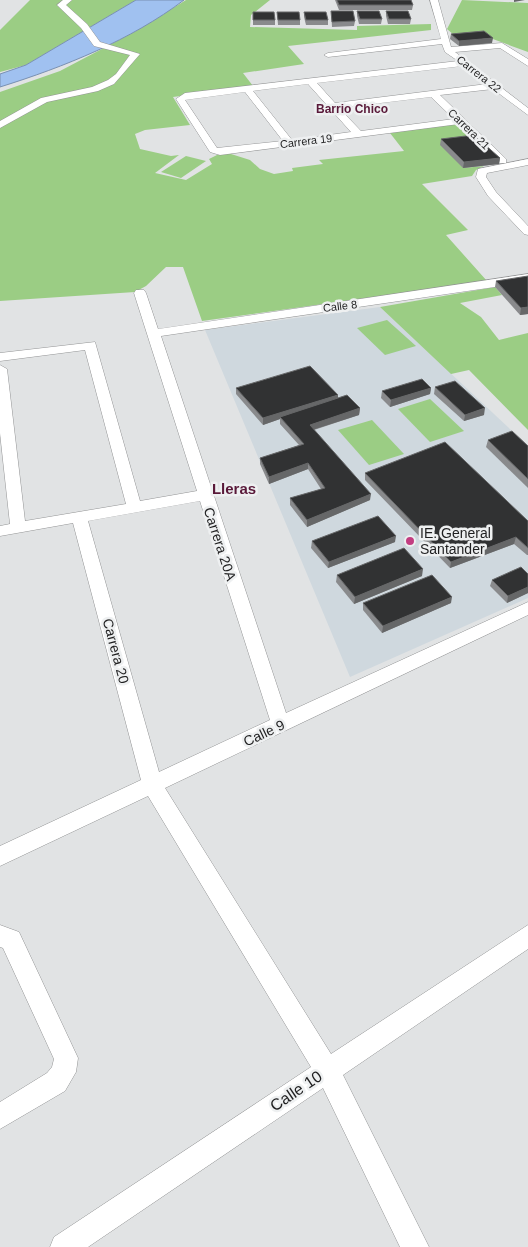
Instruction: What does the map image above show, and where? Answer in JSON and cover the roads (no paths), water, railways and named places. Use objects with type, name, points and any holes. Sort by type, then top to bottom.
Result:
[{"type":"street","points":[[0,125],[45,100],[91,90],[109,83],[120,76],[126,60],[136,54],[97,44],[84,26],[61,5],[68,0]]},
{"type":"street","points":[[434,0],[446,46]]},
{"type":"street","points":[[336,63],[328,55],[446,46],[502,45],[528,63]]},
{"type":"street","name":"Carrera 22","points":[[446,46],[528,112]]},
{"type":"street","points":[[247,89],[466,63]]},
{"type":"street","points":[[342,70],[349,77]]},
{"type":"street","points":[[310,82],[358,134]]},
{"type":"street","points":[[333,106],[495,86]]},
{"type":"street","points":[[247,89],[290,143]]},
{"type":"street","name":"Carrera 19","points":[[247,89],[181,97],[216,151],[461,121]]},
{"type":"street","name":"Carrera 21","points":[[433,94],[506,165],[482,172],[481,177],[492,194],[528,232]]},
{"type":"street","points":[[508,96],[521,95]]},
{"type":"street","points":[[506,165],[528,162]]},
{"type":"street","name":"Calle 8","points":[[152,334],[239,319],[426,296],[528,278]]},
{"type":"street","name":"Carrera 20A","points":[[140,292],[204,495],[281,725]]},
{"type":"street","points":[[0,357],[90,345],[134,506]]},
{"type":"street","points":[[0,369],[18,528]]},
{"type":"street","points":[[0,531],[204,495]]},
{"type":"street","name":"Carrera 20","points":[[79,518],[152,784],[327,1070],[415,1247]]},
{"type":"street","name":"Calle 9","points":[[0,856],[528,608]]},
{"type":"street","points":[[0,936],[11,940],[66,1058],[64,1072],[56,1082],[0,1116]]},
{"type":"street","name":"Calle 10","points":[[64,1247],[528,936]]},
{"type":"water","points":[[136,0],[184,0],[142,28],[96,51],[48,71],[0,87],[0,74],[26,65]]},
{"type":"place","name":"IE. General Santander","points":[[410,541]]},
{"type":"district","name":"Barrio Chico","points":[[352,109]]},
{"type":"district","name":"Lleras","points":[[234,488]]}]
